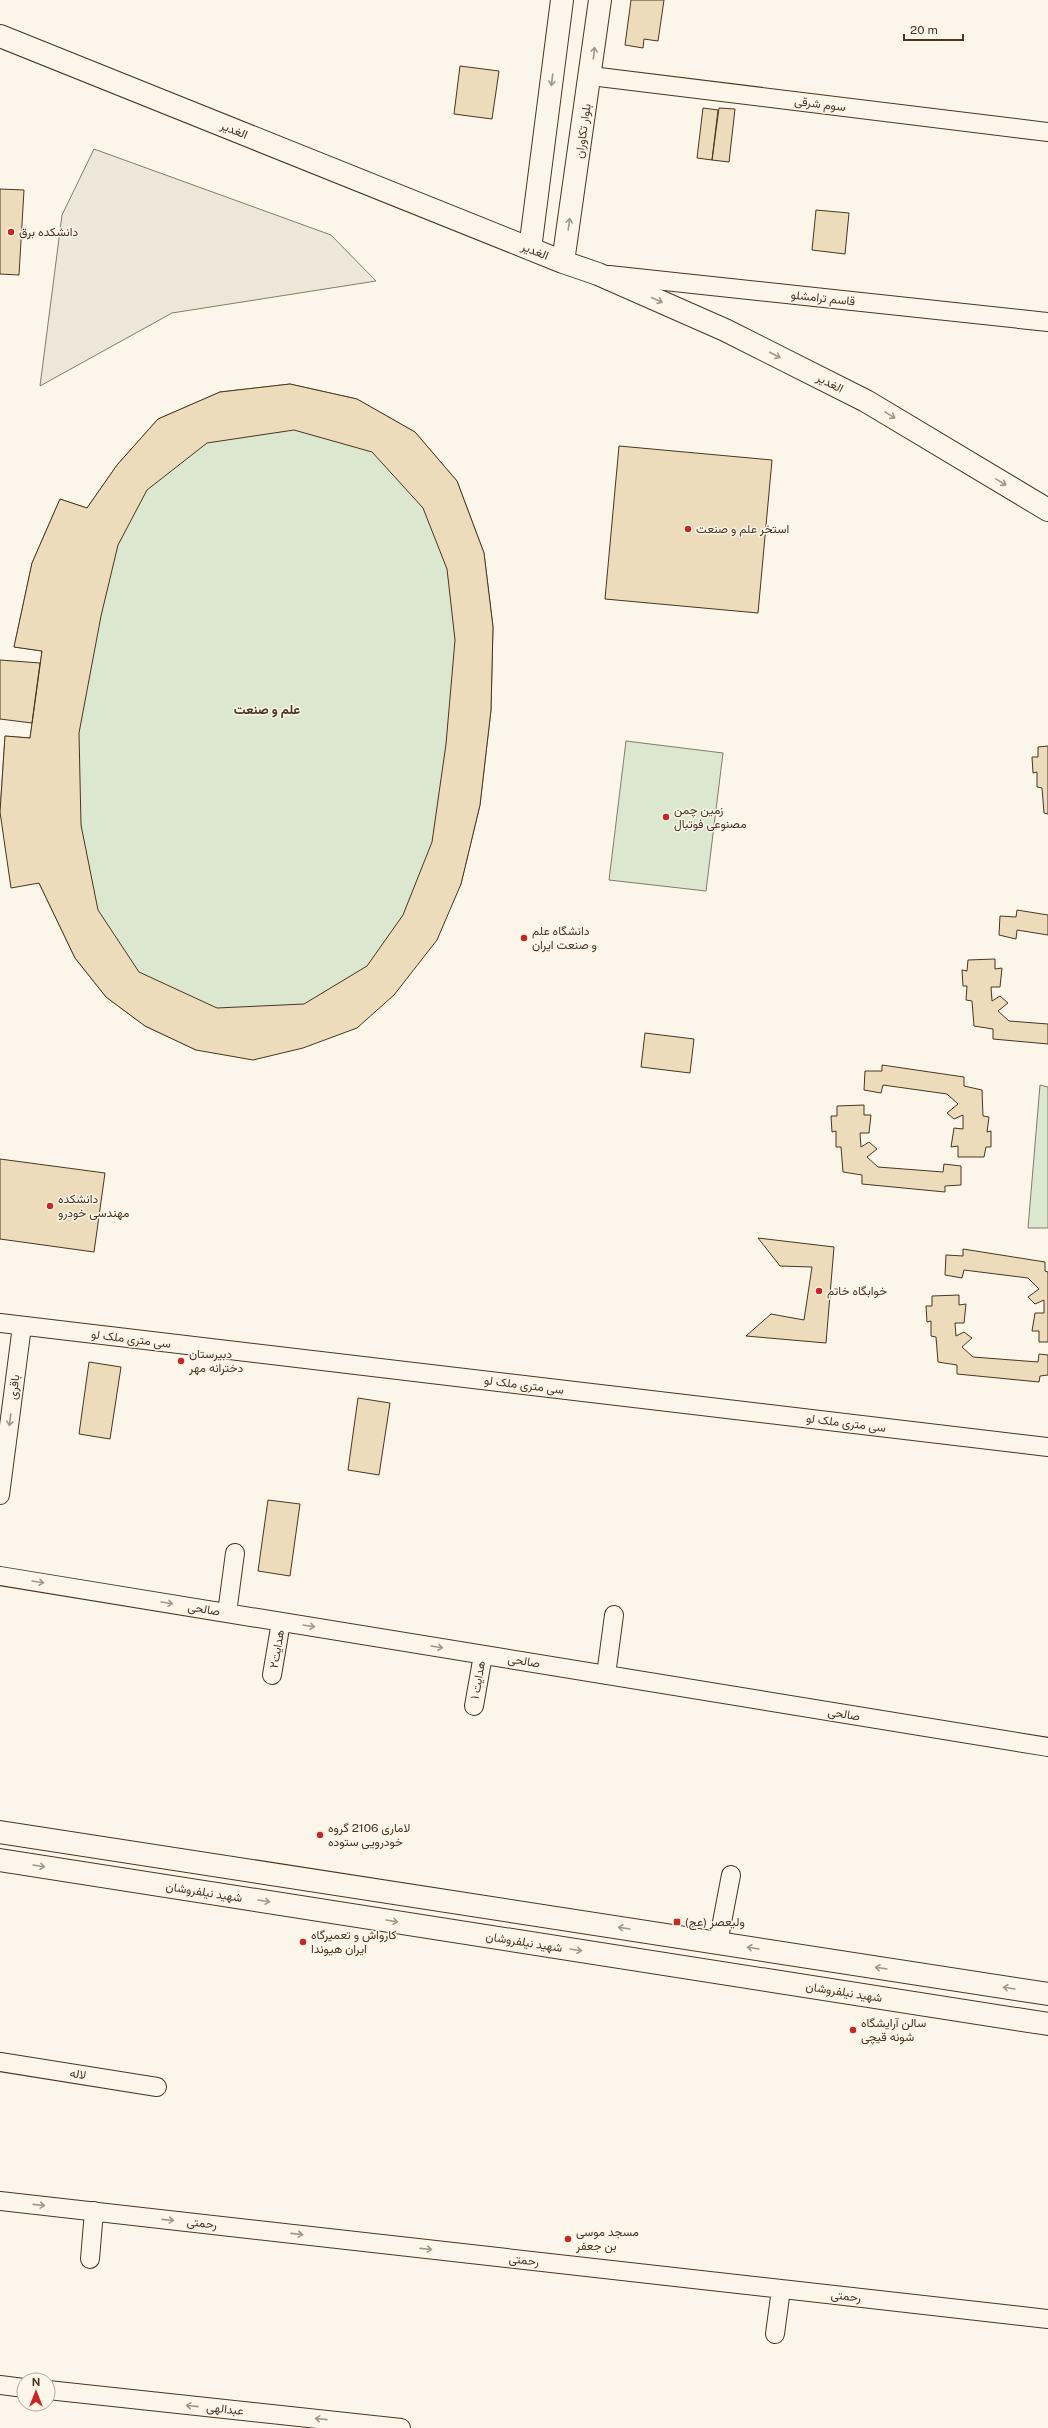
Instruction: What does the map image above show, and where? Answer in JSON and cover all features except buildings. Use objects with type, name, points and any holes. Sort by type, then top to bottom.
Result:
[{"type":"main road","points":[[530,249],[562,0]]},
{"type":"main road","name":"بلوار تکاوران","points":[[560,261],[591,76],[600,0]]},
{"type":"main road","name":"الغدیر","points":[[0,36],[560,261],[598,274],[725,330],[866,401],[1048,510]]},
{"type":"main road","points":[[0,1832],[1048,1994]]},
{"type":"main road","name":"شهید نیلفروشان","points":[[0,1860],[1048,2024]]},
{"type":"street","name":"سوم شرقی","points":[[591,76],[1048,132]]},
{"type":"street","name":"قاسم ترامشلو","points":[[598,274],[1048,322]]},
{"type":"street","name":"سی متری ملک لو","points":[[0,1323],[1048,1447]]},
{"type":"street","name":"باقری","points":[[0,1495],[22,1326]]},
{"type":"street","points":[[227,1613],[235,1553]]},
{"type":"street","name":"صالحی","points":[[0,1576],[1048,1747]]},
{"type":"street","points":[[606,1675],[614,1615]]},
{"type":"street","name":"هدایت۲","points":[[272,1675],[281,1622]]},
{"type":"street","name":"هدایت ۱","points":[[474,1706],[483,1655]]},
{"type":"street","points":[[718,1943],[731,1875]]},
{"type":"street","name":"لاله","points":[[0,2062],[157,2087]]},
{"type":"street","name":"رحمتی","points":[[0,2201],[1048,2319]]},
{"type":"street","points":[[90,2259],[94,2211]]},
{"type":"street","points":[[775,2334],[782,2289]]},
{"type":"street","points":[[0,2385],[16,2387]]},
{"type":"street","name":"عبدالهی","points":[[56,2391],[284,2422],[402,2428]]},
{"type":"green space","points":[[290,384],[357,399],[415,432],[457,481],[484,553],[493,627],[491,710],[480,805],[461,884],[394,995],[196,1050],[145,1026],[106,997],[75,958],[39,883],[0,812],[5,736],[30,738],[42,651],[14,647],[32,563],[60,499],[87,508],[117,465],[158,419],[220,392]]},
{"type":"green space","name":"زمین چمن مصنوعی فوتبال","points":[[626,741],[723,753],[706,891],[609,880]]},
{"type":"green space","points":[[1040,1085],[1048,1087],[1048,1228],[1028,1228]]},
{"type":"shaded area","points":[[94,149],[331,235],[376,281],[172,313],[40,386],[62,215]]},
{"type":"place","name":"دانشکده برق","points":[[11,232]]},
{"type":"place","name":"استخر علم و صنعت","points":[[688,529]]},
{"type":"place","name":"زمین چمن مصنوعی فوتبال","points":[[666,817]]},
{"type":"place","name":"دانشگاه علم و صنعت ایران","points":[[524,938]]},
{"type":"place","name":"دانشکده مهندسی خودرو","points":[[50,1206]]},
{"type":"place","name":"خوابگاه خاتم","points":[[819,1291]]},
{"type":"place","name":"دبیرستان دخترانه مهر","points":[[181,1361]]},
{"type":"place","name":"لاماری 2106 گروه خودرویی ستوده","points":[[320,1835]]},
{"type":"place","name":"ولیعصر (عج)","points":[[677,1922]]},
{"type":"place","name":"کارواش و تعمیرگاه ایران هیوندا","points":[[303,1942]]},
{"type":"place","name":"سالن آرایشگاه شونه قیچی","points":[[853,2030]]},
{"type":"place","name":"مسجد موسی بن جعفر","points":[[568,2239]]},
{"type":"district","name":"علم و صنعت","points":[[267,709]]}]
